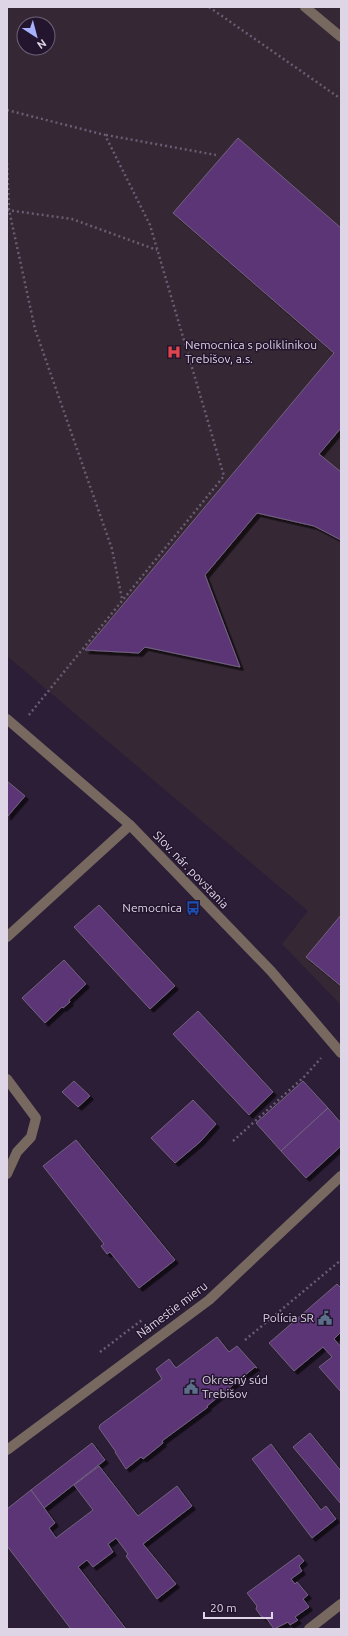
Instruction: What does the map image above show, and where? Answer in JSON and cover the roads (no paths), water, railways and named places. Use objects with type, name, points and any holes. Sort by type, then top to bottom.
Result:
[{"type":"street","points":[[305,7],[341,37]]},
{"type":"street","name":"Slov. nár. povstania","points":[[7,719],[130,825],[270,971],[341,1053]]},
{"type":"street","points":[[7,937],[130,825]]},
{"type":"street","points":[[7,1079],[36,1118],[31,1137],[17,1152],[7,1174]]},
{"type":"street","name":"Námestie mieru","points":[[7,1450],[209,1300],[341,1176]]},
{"type":"street","points":[[309,1629],[341,1604]]},
{"type":"place","name":"Nemocnica s poliklinikou Trebišov, a.s.","points":[[174,352]]},
{"type":"place","name":"Nemocnica","points":[[193,908]]},
{"type":"place","name":"Polícia SR","points":[[325,1318]]},
{"type":"place","name":"Okresný súd Trebišov","points":[[191,1387]]}]
